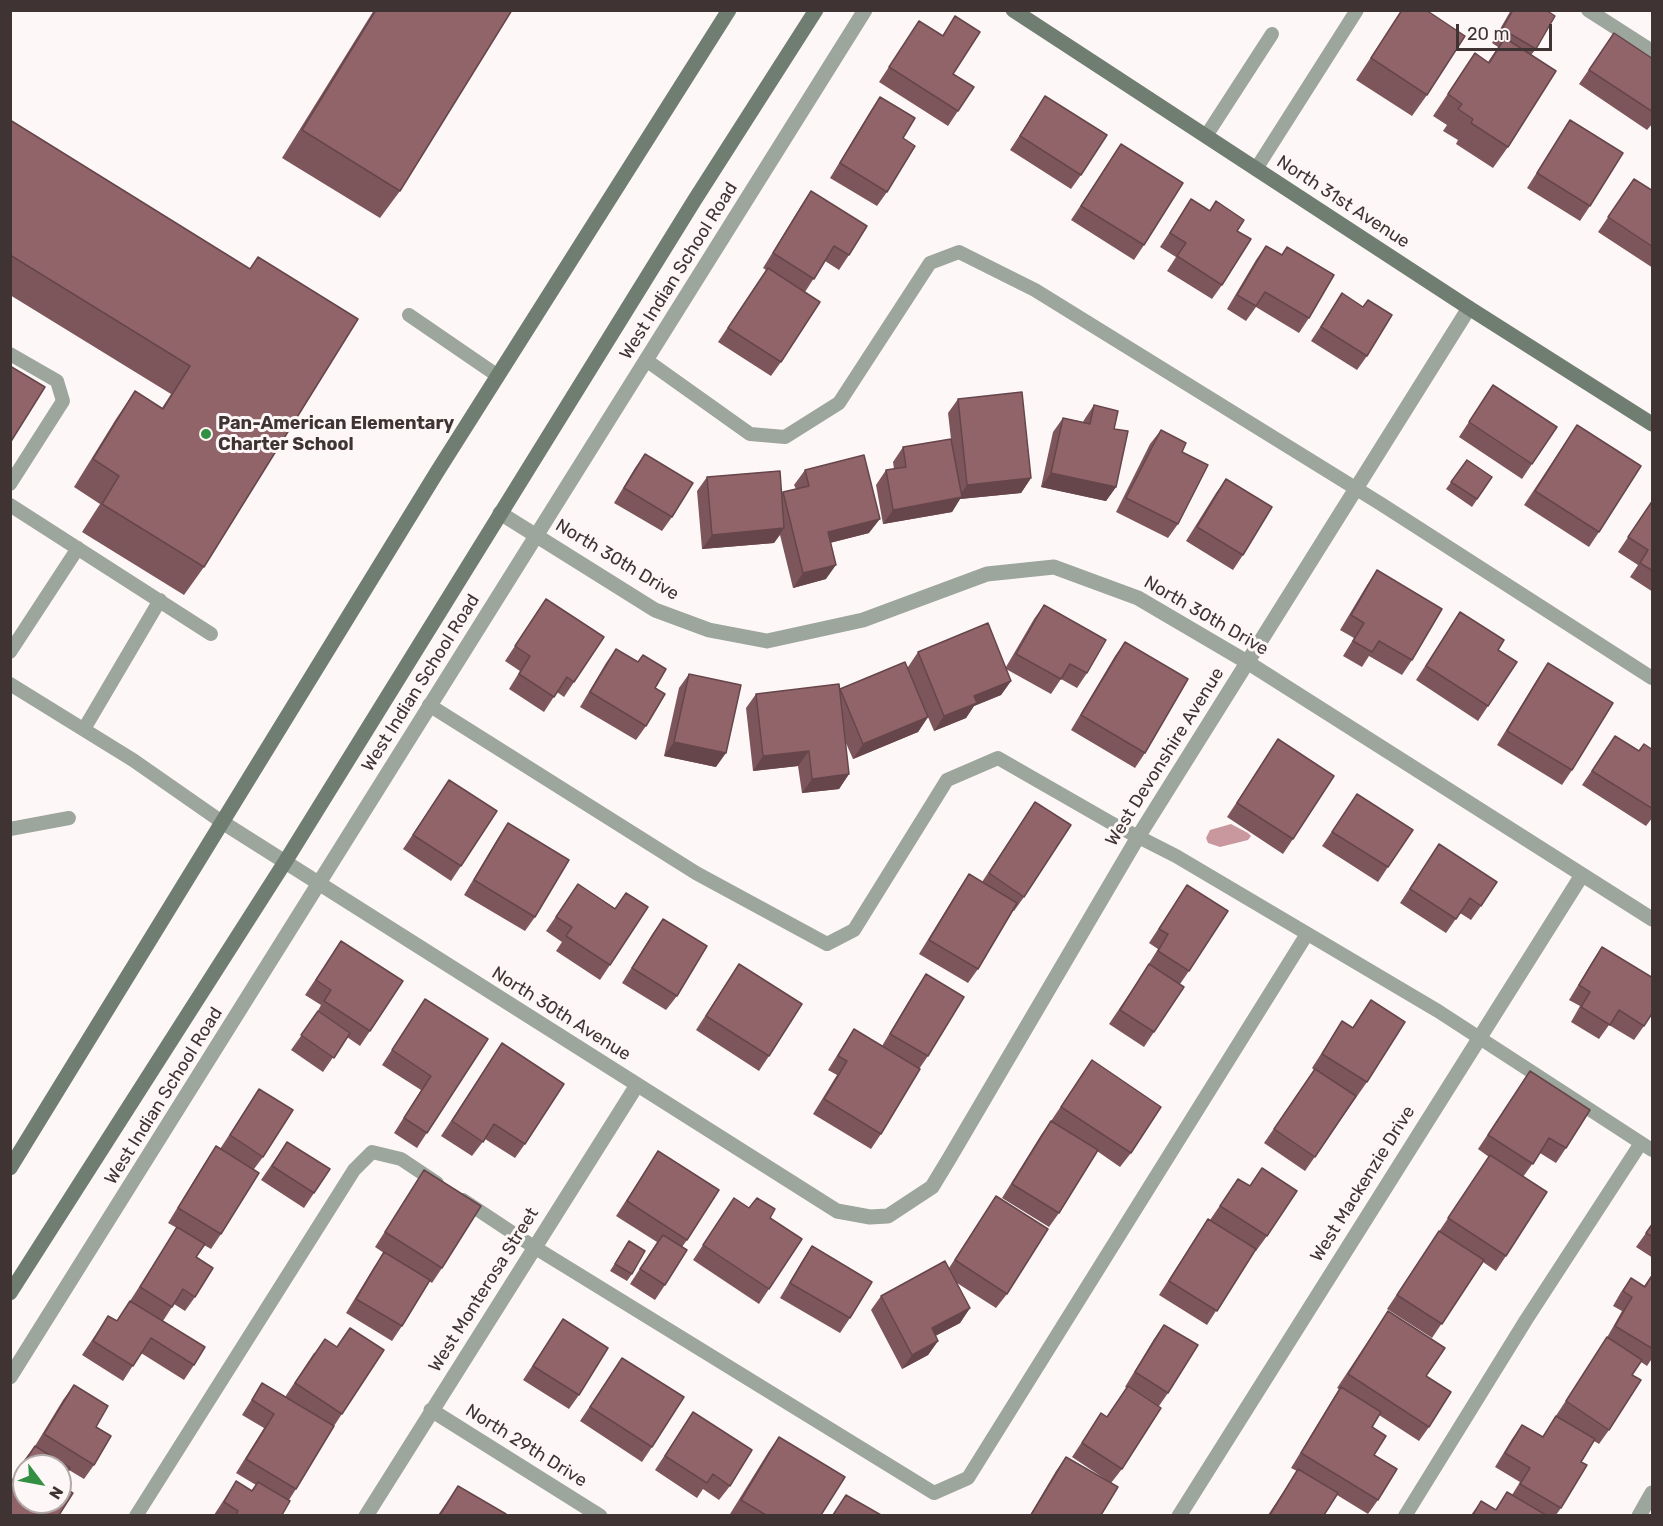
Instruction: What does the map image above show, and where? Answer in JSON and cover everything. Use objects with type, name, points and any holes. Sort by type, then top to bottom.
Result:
[{"type":"main road","points":[[10,1168],[498,376],[729,10]]},
{"type":"main road","name":"West Indian School Road","points":[[10,1293],[285,861],[500,513],[816,10]]},
{"type":"main road","name":"North 31st Avenue","points":[[1013,10],[1469,308],[1653,424]]},
{"type":"street","name":"West Indian School Road","points":[[10,1377],[865,10]]},
{"type":"street","name":"West Devonshire Avenue","points":[[888,1216],[932,1186],[1138,837],[1358,490],[1469,308]]},
{"type":"street","name":"North 30th Drive","points":[[500,513],[655,610],[709,630],[767,641],[863,620],[987,574],[1054,567],[1138,598],[1247,662],[1653,919]]},
{"type":"street","name":"North 30th Avenue","points":[[222,822],[837,1211],[888,1216]]},
{"type":"street","name":"West Mackenzie Drive","points":[[1179,1515],[1582,875]]},
{"type":"street","name":"West Monterosa Street","points":[[366,1515],[637,1085]]},
{"type":"street","name":"North 29th Drive","points":[[432,1410],[600,1515]]},
{"type":"street","points":[[1639,1515],[1653,1494]]},
{"type":"lane","points":[[1256,169],[1357,10]]},
{"type":"lane","points":[[1588,10],[1653,51]]},
{"type":"lane","points":[[1206,136],[1272,34]]},
{"type":"lane","points":[[646,360],[750,434],[785,437],[839,403],[930,263],[959,252],[1035,290],[1358,490],[1653,678]]},
{"type":"lane","points":[[409,315],[498,376]]},
{"type":"lane","points":[[10,354],[57,381],[63,401],[10,484]]},
{"type":"lane","points":[[10,505],[212,634]]},
{"type":"lane","points":[[10,652],[78,548]]},
{"type":"lane","points":[[84,729],[160,600]]},
{"type":"lane","points":[[10,684],[84,729],[222,822]]},
{"type":"lane","points":[[429,705],[696,873],[828,944],[854,930],[947,780],[998,758],[1307,934],[1479,1036],[1647,1146],[1526,1320],[1405,1515]]},
{"type":"lane","points":[[10,829],[69,818]]},
{"type":"lane","points":[[136,1515],[354,1170],[372,1152],[401,1159],[534,1247],[934,1493],[968,1478],[1307,934]]},
{"type":"shaded area","points":[[1231,824],[1248,833],[1251,836],[1248,840],[1220,847],[1208,843],[1206,838],[1210,830]]},
{"type":"building","points":[[376,10],[512,10],[400,191],[302,130]]},
{"type":"building","points":[[1402,10],[1426,10],[1465,36],[1427,95],[1371,58]]},
{"type":"building","points":[[1513,10],[1546,10],[1555,16],[1536,49],[1502,29]]},
{"type":"building","points":[[955,16],[980,32],[953,74],[974,87],[958,111],[889,67],[919,21],[943,36]]},
{"type":"building","points":[[1614,33],[1653,59],[1653,112],[1589,70]]},
{"type":"building","points":[[1505,38],[1556,71],[1508,147],[1471,123],[1473,119],[1458,109],[1462,104],[1448,94],[1475,53],[1489,63]]},
{"type":"building","points":[[1045,96],[1107,135],[1081,175],[1020,136]]},
{"type":"building","points":[[880,97],[915,118],[903,138],[915,146],[887,192],[840,163]]},
{"type":"building","points":[[10,120],[250,269],[258,257],[358,319],[204,567],[102,504],[119,476],[93,459],[135,391],[163,409],[190,366],[10,255]]},
{"type":"building","points":[[1570,120],[1623,153],[1590,206],[1537,173]]},
{"type":"building","points":[[1121,144],[1183,183],[1144,245],[1081,206]]},
{"type":"building","points":[[1634,179],[1653,191],[1653,247],[1608,217]]},
{"type":"building","points":[[811,191],[867,226],[849,255],[834,246],[814,279],[773,253]]},
{"type":"building","points":[[1191,199],[1210,211],[1216,201],[1244,220],[1237,231],[1251,239],[1222,285],[1177,256],[1186,243],[1170,233]]},
{"type":"building","points":[[1266,246],[1282,255],[1287,247],[1334,275],[1309,318],[1265,292],[1256,306],[1237,295]]},
{"type":"building","points":[[768,268],[820,302],[781,362],[728,328]]},
{"type":"building","points":[[1342,293],[1363,307],[1368,300],[1392,315],[1367,356],[1321,327]]},
{"type":"building","points":[[10,366],[45,387],[10,443]]},
{"type":"building","points":[[1493,385],[1557,427],[1532,464],[1469,422]]},
{"type":"building","points":[[1022,392],[1031,478],[967,485],[958,399]]},
{"type":"building","points":[[1094,405],[1118,411],[1114,429],[1128,431],[1116,487],[1051,473],[1063,418],[1090,424]]},
{"type":"building","points":[[1577,425],[1641,466],[1599,532],[1535,491]]},
{"type":"building","points":[[1161,430],[1186,443],[1182,452],[1208,465],[1178,524],[1126,498]]},
{"type":"building","points":[[951,439],[962,497],[893,510],[886,470],[906,467],[903,447]]},
{"type":"building","points":[[645,454],[693,483],[672,517],[624,488]]},
{"type":"building","points":[[864,455],[880,519],[828,532],[836,565],[803,573],[783,492],[809,486],[805,470]]},
{"type":"building","points":[[1467,460],[1492,477],[1477,499],[1451,482]]},
{"type":"building","points":[[780,471],[784,528],[712,535],[707,477]]},
{"type":"building","points":[[1226,479],[1272,507],[1243,555],[1197,527]]},
{"type":"building","points":[[1653,500],[1653,571],[1640,563],[1648,550],[1628,537]]},
{"type":"building","points":[[1377,570],[1442,609],[1412,660],[1379,641],[1372,652],[1353,641],[1364,623],[1351,615]]},
{"type":"building","points":[[546,599],[604,637],[574,682],[567,677],[554,697],[519,674],[530,656],[515,646]]},
{"type":"building","points":[[1044,605],[1106,640],[1087,673],[1070,664],[1061,679],[1016,654]]},
{"type":"building","points":[[1460,612],[1504,640],[1498,650],[1517,662],[1488,706],[1426,666]]},
{"type":"building","points":[[988,623],[1011,681],[974,696],[977,703],[944,716],[918,652]]},
{"type":"building","points":[[1125,642],[1188,679],[1145,753],[1081,715]]},
{"type":"building","points":[[616,649],[638,662],[643,655],[666,669],[655,688],[665,694],[646,726],[590,692]]},
{"type":"building","points":[[905,662],[928,717],[863,744],[840,689]]},
{"type":"building","points":[[1548,663],[1613,703],[1572,770],[1507,731]]},
{"type":"building","points":[[689,674],[741,685],[726,753],[674,742]]},
{"type":"building","points":[[839,684],[849,774],[812,779],[809,751],[763,756],[756,694]]},
{"type":"building","points":[[1615,736],[1639,751],[1644,744],[1653,750],[1653,809],[1592,771]]},
{"type":"building","points":[[1278,739],[1334,776],[1293,839],[1237,803]]},
{"type":"building","points":[[449,780],[497,811],[461,866],[413,835]]},
{"type":"building","points":[[1357,794],[1413,830],[1388,867],[1332,832]]},
{"type":"building","points":[[1035,802],[1071,825],[1024,897],[989,873]]},
{"type":"building","points":[[508,823],[569,860],[535,917],[474,880]]},
{"type":"building","points":[[1439,844],[1497,882],[1481,906],[1470,898],[1456,919],[1410,889]]},
{"type":"building","points":[[969,874],[1017,903],[978,969],[929,940]]},
{"type":"building","points":[[578,884],[615,909],[626,893],[648,907],[610,965],[566,936],[572,927],[556,917]]},
{"type":"building","points":[[1187,885],[1228,911],[1189,971],[1158,951],[1168,934],[1159,929]]},
{"type":"building","points":[[663,919],[707,946],[677,996],[632,968]]},
{"type":"building","points":[[341,941],[403,981],[370,1031],[324,1001],[331,990],[316,980]]},
{"type":"building","points":[[1602,947],[1653,978],[1653,1012],[1644,1026],[1619,1010],[1610,1025],[1581,1007],[1590,992],[1579,985]]},
{"type":"building","points":[[739,964],[802,1004],[769,1056],[706,1016]]},
{"type":"building","points":[[1149,964],[1184,987],[1154,1032],[1120,1010]]},
{"type":"building","points":[[926,974],[964,997],[928,1056],[890,1034]]},
{"type":"building","points":[[425,999],[488,1039],[427,1133],[404,1118],[431,1076],[392,1050]]},
{"type":"building","points":[[1371,1000],[1405,1022],[1367,1082],[1322,1054],[1342,1021],[1353,1028]]},
{"type":"building","points":[[318,1011],[350,1033],[334,1058],[301,1035]]},
{"type":"building","points":[[854,1029],[920,1069],[881,1134],[824,1099],[847,1061],[838,1056]]},
{"type":"building","points":[[502,1043],[564,1084],[525,1144],[494,1124],[483,1142],[452,1121]]},
{"type":"building","points":[[1092,1060],[1161,1107],[1131,1153],[1061,1107]]},
{"type":"building","points":[[1315,1069],[1356,1096],[1315,1157],[1274,1129]]},
{"type":"building","points":[[1530,1071],[1590,1110],[1566,1148],[1549,1138],[1533,1164],[1488,1135]]},
{"type":"building","points":[[259,1089],[293,1110],[263,1157],[230,1135]]},
{"type":"building","points":[[1051,1121],[1098,1150],[1059,1213],[1012,1184]]},
{"type":"building","points":[[287,1142],[330,1169],[314,1193],[272,1166]]},
{"type":"building","points":[[216,1146],[259,1173],[221,1234],[178,1208]]},
{"type":"building","points":[[658,1151],[719,1190],[687,1240],[627,1201]]},
{"type":"building","points":[[1490,1155],[1547,1192],[1506,1256],[1448,1218]]},
{"type":"building","points":[[1262,1168],[1297,1191],[1267,1236],[1220,1206],[1238,1179],[1250,1186]]},
{"type":"building","points":[[424,1170],[481,1206],[442,1268],[385,1232]]},
{"type":"building","points":[[996,1196],[1048,1229],[1007,1294],[955,1260]]},
{"type":"building","points":[[734,1198],[749,1208],[757,1198],[775,1209],[770,1218],[802,1239],[769,1289],[703,1245]]},
{"type":"building","points":[[1208,1219],[1256,1249],[1217,1311],[1169,1281]]},
{"type":"building","points":[[1653,1223],[1653,1237],[1646,1233]]},
{"type":"building","points":[[177,1227],[205,1244],[196,1257],[213,1268],[195,1297],[183,1289],[172,1307],[140,1287]]},
{"type":"building","points":[[1439,1231],[1484,1260],[1442,1324],[1397,1295]]},
{"type":"building","points":[[663,1235],[687,1250],[665,1285],[640,1269]]},
{"type":"building","points":[[629,1241],[645,1251],[632,1274],[615,1264]]},
{"type":"building","points":[[812,1246],[872,1282],[850,1318],[790,1283]]},
{"type":"building","points":[[384,1252],[430,1280],[402,1326],[356,1299]]},
{"type":"building","points":[[945,1261],[970,1308],[932,1328],[938,1341],[912,1355],[881,1296]]},
{"type":"building","points":[[1653,1274],[1653,1349],[1615,1326],[1632,1297],[1623,1291],[1631,1278],[1645,1287]]},
{"type":"building","points":[[130,1301],[205,1347],[194,1365],[151,1338],[133,1366],[93,1341],[108,1316],[117,1321]]},
{"type":"building","points":[[1388,1311],[1445,1348],[1426,1376],[1451,1392],[1429,1427],[1348,1374]]},
{"type":"building","points":[[563,1319],[608,1348],[579,1395],[533,1366]]},
{"type":"building","points":[[1164,1325],[1198,1345],[1168,1393],[1135,1372]]},
{"type":"building","points":[[350,1328],[384,1350],[342,1414],[295,1383],[325,1339],[337,1347]]},
{"type":"building","points":[[1607,1337],[1642,1360],[1632,1375],[1641,1380],[1609,1430],[1566,1401]]},
{"type":"building","points":[[622,1358],[684,1397],[652,1447],[590,1407]]},
{"type":"building","points":[[262,1383],[334,1426],[296,1489],[246,1459],[274,1414],[252,1400]]},
{"type":"building","points":[[74,1385],[108,1406],[96,1427],[111,1436],[94,1465],[44,1434]]},
{"type":"building","points":[[1128,1386],[1161,1408],[1122,1469],[1082,1443],[1101,1413],[1107,1417]]},
{"type":"building","points":[[1341,1387],[1381,1412],[1372,1427],[1386,1436],[1374,1455],[1397,1469],[1378,1500],[1301,1453]]},
{"type":"building","points":[[693,1412],[752,1450],[730,1486],[713,1474],[707,1483],[665,1456]]},
{"type":"building","points":[[1556,1416],[1595,1439],[1581,1462],[1587,1465],[1561,1508],[1520,1484],[1530,1468],[1505,1453],[1522,1425],[1543,1437]]},
{"type":"building","points":[[779,1437],[845,1477],[821,1515],[766,1515],[741,1500]]},
{"type":"building","points":[[35,1446],[48,1454],[30,1454]]},
{"type":"building","points":[[1066,1457],[1118,1487],[1101,1515],[1031,1515]]},
{"type":"building","points":[[1298,1469],[1338,1493],[1324,1515],[1270,1515]]},
{"type":"building","points":[[12,1481],[12,1514],[39,1515],[10,1515],[10,1484]]},
{"type":"building","points":[[236,1481],[252,1491],[258,1482],[290,1501],[282,1515],[236,1515],[238,1511],[224,1502]]},
{"type":"building","points":[[458,1486],[506,1514],[440,1515]]},
{"type":"building","points":[[1507,1492],[1546,1515],[1473,1515],[1481,1501],[1496,1510]]},
{"type":"building","points":[[846,1495],[881,1515],[833,1515]]},
{"type":"place","name":"Pan-American Elementary Charter School","points":[[206,434]]}]
